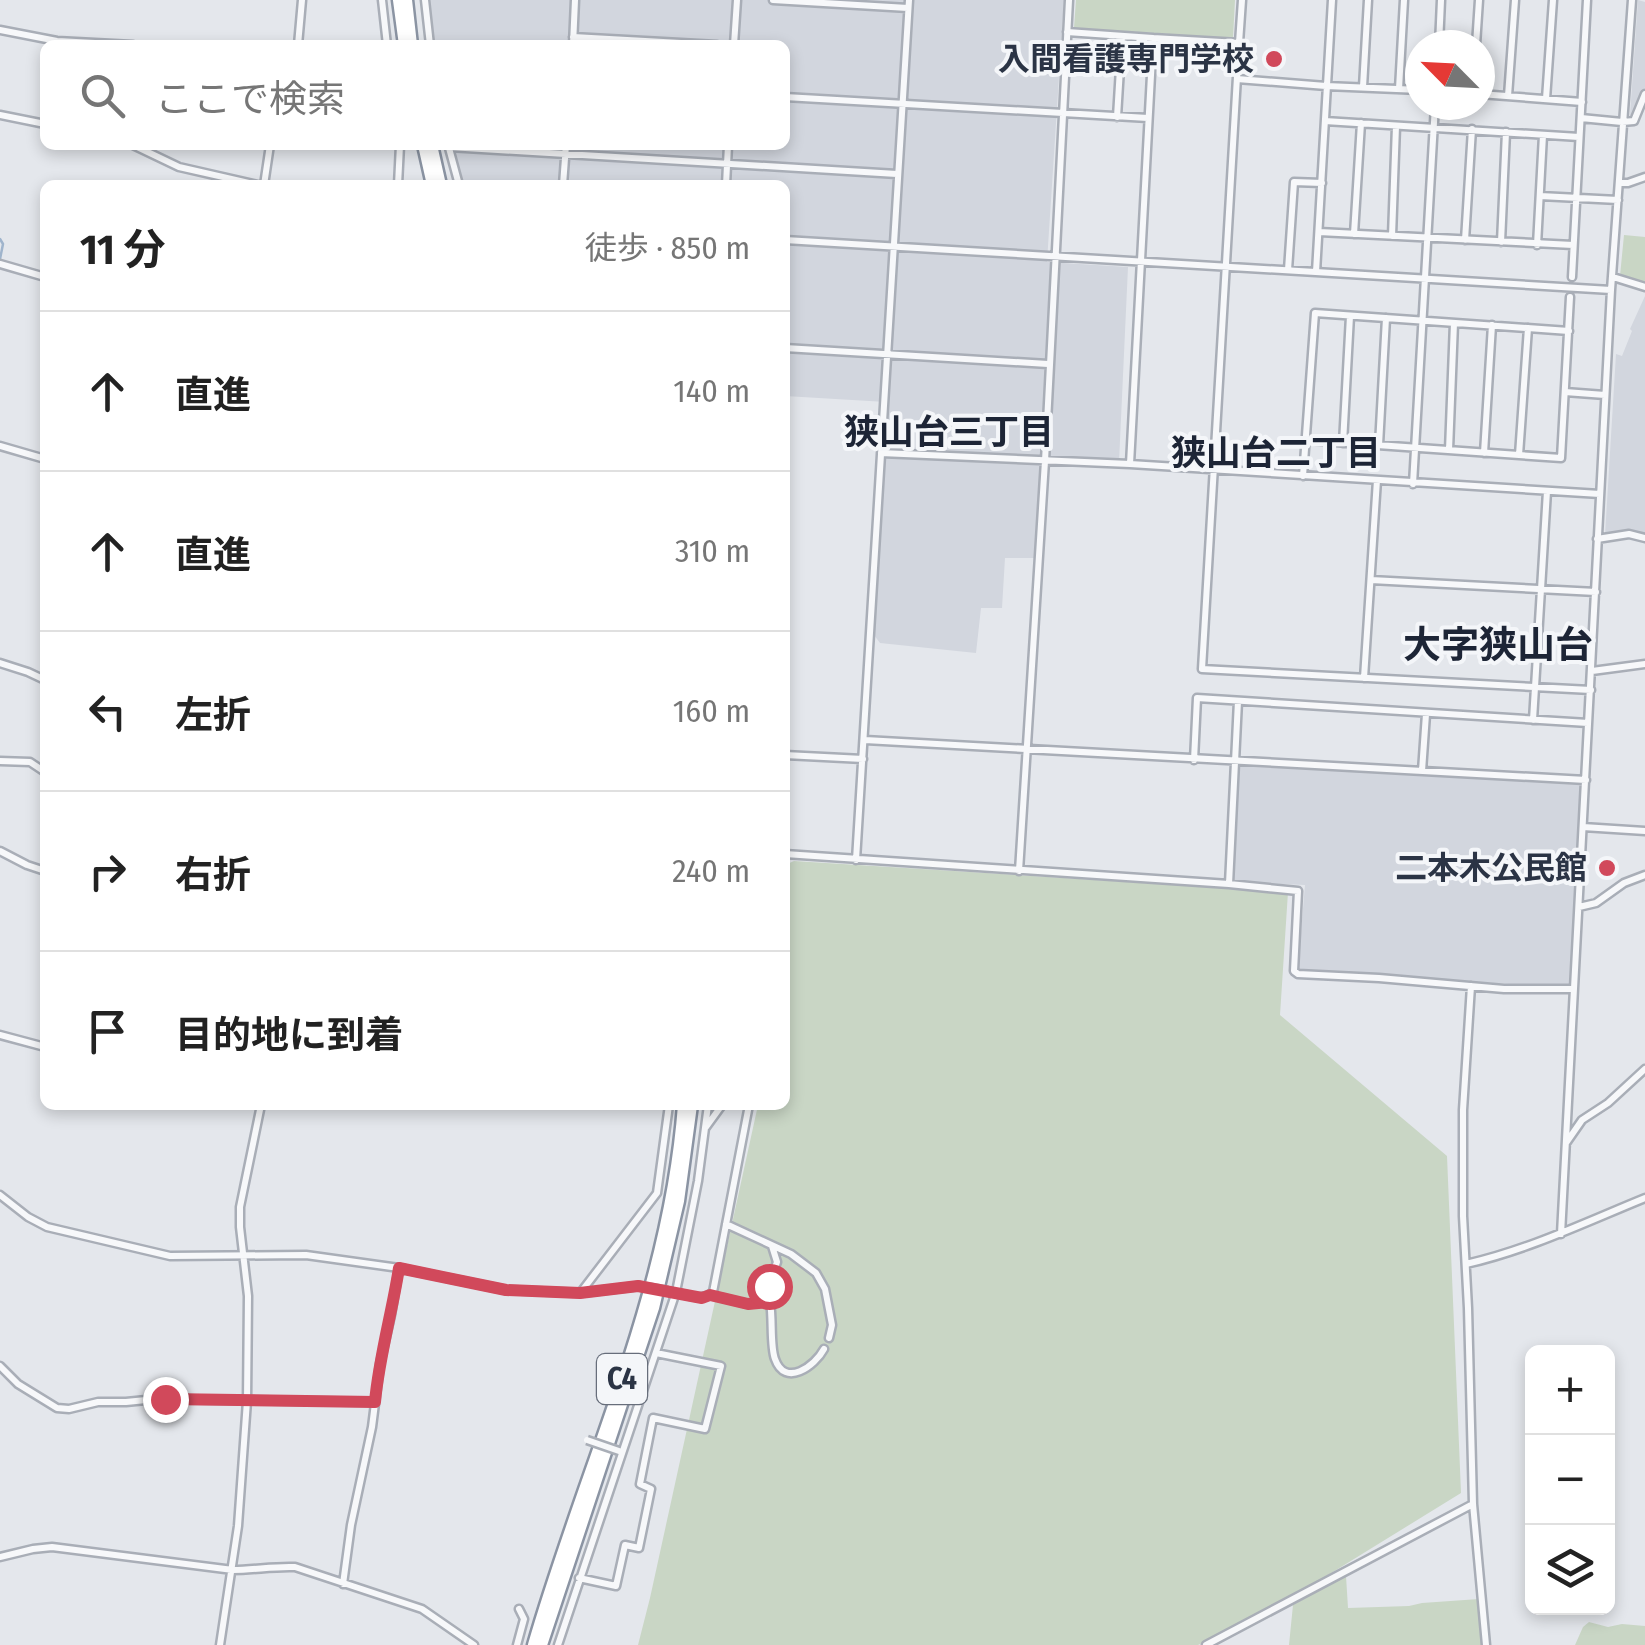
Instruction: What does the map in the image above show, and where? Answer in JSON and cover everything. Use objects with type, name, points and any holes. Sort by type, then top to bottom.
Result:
[{"type":"highway","points":[[398,0],[403,40]]},
{"type":"highway","points":[[406,0],[411,40]]},
{"type":"highway","points":[[423,150],[431,180]]},
{"type":"highway","points":[[433,150],[440,180]]},
{"type":"highway","name":"C4","points":[[532,1645],[646,1306],[667,1218],[682,1110]]},
{"type":"highway","name":"C4","points":[[542,1645],[654,1308],[679,1201],[691,1110]]},
{"type":"street","points":[[298,40],[302,0]]},
{"type":"street","points":[[382,0],[387,40]]},
{"type":"street","points":[[424,0],[429,40]]},
{"type":"street","points":[[573,40],[574,0]]},
{"type":"street","points":[[734,40],[737,0]]},
{"type":"street","points":[[773,0],[908,4],[856,860]]},
{"type":"street","points":[[1020,871],[1069,0]]},
{"type":"street","points":[[1242,0],[1202,669],[1591,690]]},
{"type":"street","points":[[1316,272],[1332,0]]},
{"type":"street","points":[[1363,87],[1368,0]]},
{"type":"street","points":[[1399,89],[1404,0]]},
{"type":"street","points":[[1440,30],[1441,0]]},
{"type":"street","points":[[1477,30],[1478,0]]},
{"type":"street","points":[[1508,96],[1515,0]]},
{"type":"street","points":[[1546,99],[1552,0]]},
{"type":"street","points":[[1572,277],[1587,0]]},
{"type":"street","points":[[1561,1234],[1610,290],[1632,0]]},
{"type":"street","points":[[0,30],[57,40]]},
{"type":"street","points":[[1067,32],[1239,43]]},
{"type":"street","points":[[1118,116],[1122,36]]},
{"type":"street","points":[[1130,464],[1153,38]]},
{"type":"street","points":[[1237,79],[1405,89]]},
{"type":"street","points":[[1581,118],[1634,120],[1645,94]]},
{"type":"street","points":[[1495,95],[1582,102]]},
{"type":"street","points":[[790,97],[1148,118]]},
{"type":"street","points":[[0,115],[40,123]]},
{"type":"street","points":[[1413,484],[1434,120]]},
{"type":"street","points":[[1325,122],[1580,137]]},
{"type":"street","points":[[1354,234],[1361,124]]},
{"type":"street","points":[[1392,236],[1396,126]]},
{"type":"street","points":[[1465,240],[1472,130]]},
{"type":"street","points":[[1501,242],[1506,132]]},
{"type":"street","points":[[1538,244],[1543,135]]},
{"type":"street","points":[[143,150],[179,167],[238,180]]},
{"type":"street","points":[[262,180],[269,150]]},
{"type":"street","points":[[398,180],[400,150]]},
{"type":"street","points":[[450,150],[458,180]]},
{"type":"street","points":[[501,150],[897,174]]},
{"type":"street","points":[[563,180],[566,150]]},
{"type":"street","points":[[726,180],[728,150]]},
{"type":"street","points":[[1619,184],[1645,177]]},
{"type":"street","points":[[1288,270],[1294,182],[1322,183]]},
{"type":"street","points":[[1540,196],[1618,200]]},
{"type":"street","points":[[1319,232],[1574,246]]},
{"type":"street","points":[[790,240],[1610,290]]},
{"type":"street","points":[[0,264],[40,276]]},
{"type":"street","points":[[1612,277],[1645,287]]},
{"type":"street","points":[[1306,440],[1561,458],[1570,297]]},
{"type":"street","points":[[1303,476],[1315,313],[1569,331]]},
{"type":"street","points":[[1343,442],[1350,316]]},
{"type":"street","points":[[1379,445],[1386,318]]},
{"type":"street","points":[[1449,450],[1454,323]]},
{"type":"street","points":[[1484,452],[1492,326]]},
{"type":"street","points":[[1519,455],[1528,328]]},
{"type":"street","points":[[790,348],[1048,364]]},
{"type":"street","points":[[1565,392],[1605,395]]},
{"type":"street","points":[[0,446],[40,457]]},
{"type":"street","points":[[881,453],[1130,464],[1600,494]]},
{"type":"street","points":[[1364,678],[1377,480]]},
{"type":"street","points":[[1534,720],[1547,491]]},
{"type":"street","points":[[1598,539],[1629,534],[1645,538]]},
{"type":"street","points":[[1371,580],[1596,592]]},
{"type":"street","points":[[0,663],[40,678]]},
{"type":"street","points":[[1592,671],[1645,664]]},
{"type":"street","points":[[1194,760],[1197,698],[1589,723]]},
{"type":"street","points":[[1229,884],[1238,701]]},
{"type":"street","points":[[1422,771],[1426,714]]},
{"type":"street","points":[[865,740],[1586,780]]},
{"type":"street","points":[[790,755],[863,759]]},
{"type":"street","points":[[0,761],[30,762],[40,769]]},
{"type":"street","points":[[1583,827],[1645,831]]},
{"type":"street","points":[[0,851],[40,870]]},
{"type":"street","points":[[790,854],[1298,891],[1295,973],[1574,990]]},
{"type":"street","points":[[1579,907],[1596,902],[1645,874]]},
{"type":"street","points":[[1471,986],[1462,1140],[1463,1216],[1473,1504],[1486,1645]]},
{"type":"street","points":[[0,1035],[40,1046]]},
{"type":"street","points":[[1566,1144],[1582,1120],[1645,1069]]},
{"type":"street","points":[[220,1645],[238,1526],[247,1400],[248,1296],[240,1207],[260,1110]]},
{"type":"street","points":[[580,1293],[656,1192],[668,1110]]},
{"type":"street","points":[[558,1645],[656,1353],[689,1233],[708,1110]]},
{"type":"street","points":[[706,1128],[719,1110]]},
{"type":"street","points":[[710,1295],[748,1110]]},
{"type":"street","points":[[0,1195],[28,1217],[53,1229],[170,1256],[306,1255],[399,1268],[506,1290],[580,1293],[638,1286],[748,1304],[770,1302]]},
{"type":"street","points":[[1466,1264],[1561,1234],[1645,1198]]},
{"type":"street","points":[[726,1224],[791,1254],[811,1268],[822,1282],[832,1326],[828,1338]]},
{"type":"street","points":[[772,1245],[777,1262],[770,1281],[774,1357],[781,1368],[793,1372],[806,1370],[824,1349]]},
{"type":"street","points":[[777,1262],[791,1254]]},
{"type":"street","points":[[343,1584],[399,1268]]},
{"type":"street","points":[[579,1578],[616,1586],[625,1545],[638,1548],[651,1489],[640,1484],[653,1418],[705,1428],[721,1366],[656,1353]]},
{"type":"street","points":[[0,1366],[28,1391],[64,1409],[98,1402],[156,1399],[375,1402]]},
{"type":"street","points":[[587,1440],[620,1451]]},
{"type":"street","points":[[1206,1645],[1222,1641],[1473,1504]]},
{"type":"street","points":[[0,1557],[52,1547],[232,1570],[295,1567],[422,1609],[474,1645]]},
{"type":"street","points":[[517,1645],[524,1619],[519,1609]]},
{"type":"shaded area","points":[[427,0],[1064,0],[1047,262],[1128,267],[1119,462],[1043,458],[1037,558],[1005,558],[1002,608],[981,608],[976,653],[880,643],[874,635],[886,402],[790,396],[790,180],[460,180],[452,150],[790,150],[790,40],[433,40]]},
{"type":"shaded area","points":[[1638,0],[1645,2],[1645,87],[1633,117],[1630,115]]},
{"type":"shaded area","points":[[1645,296],[1645,535],[1627,531],[1605,535],[1616,354],[1622,356]]},
{"type":"shaded area","points":[[1242,765],[1578,784],[1582,788],[1572,988],[1301,971],[1298,968],[1305,885],[1231,882],[1237,771]]},
{"type":"green space","points":[[1076,0],[1235,0],[1233,38],[1074,28]]},
{"type":"green space","points":[[1624,235],[1645,237],[1645,284],[1620,276]]},
{"type":"green space","points":[[790,863],[1288,892],[1280,1015],[1447,1156],[1461,1493],[1281,1604],[1198,1645],[638,1645],[757,1110],[790,1110]]},
{"type":"green space","points":[[1346,1576],[1348,1608],[1479,1599],[1485,1645],[1289,1645],[1293,1605]]},
{"type":"green space","points":[[1589,1622],[1608,1627],[1645,1626],[1645,1645],[1575,1645]]},
{"type":"waterway","points":[[0,239],[0,259]]},
{"type":"place","name":"入間看護専門学校","points":[[1274,59]]},
{"type":"place","name":"二本木公民館","points":[[1607,868]]},
{"type":"district","name":"狭山台三丁目","points":[[949,432]]},
{"type":"district","name":"狭山台二丁目","points":[[1276,453]]},
{"type":"district","name":"大字狭山台","points":[[1498,645]]},
{"type":"route","points":[[165,1399],[375,1402],[399,1268],[506,1290],[580,1293],[638,1286],[748,1304],[770,1302],[769,1286]]}]
